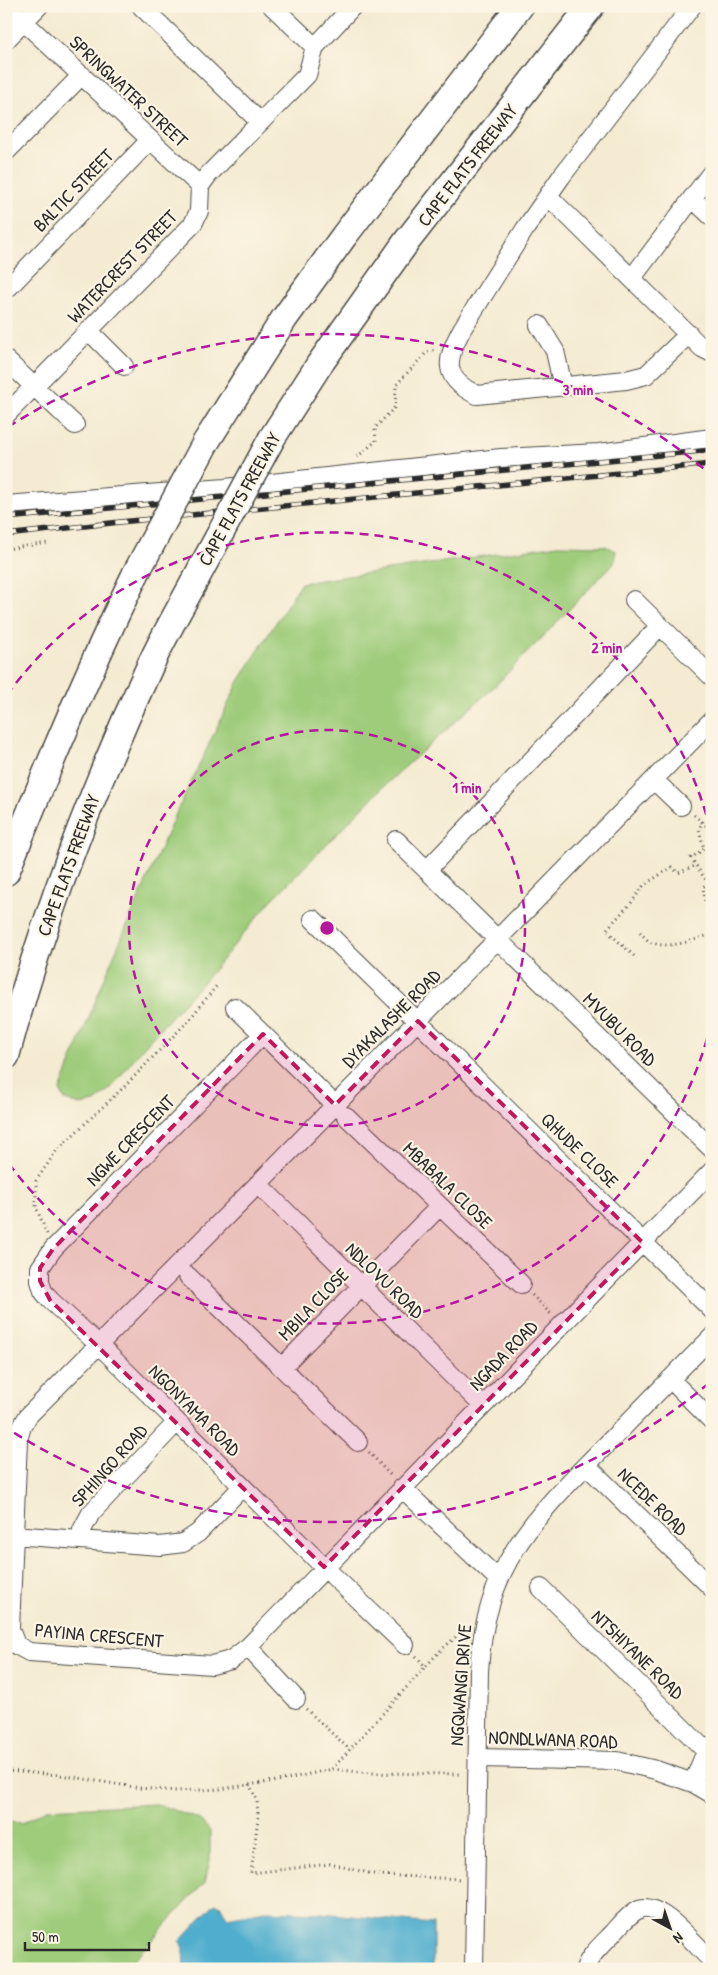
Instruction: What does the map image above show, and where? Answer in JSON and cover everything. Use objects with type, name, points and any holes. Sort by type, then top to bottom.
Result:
[{"type":"highway","name":"CAPE FLATS FREEWAY","points":[[6,1056],[46,924],[101,776],[150,665],[272,438],[319,365],[407,241],[591,6]]},
{"type":"highway","points":[[6,872],[50,760],[102,642],[136,573],[206,442],[300,296],[515,12]]},
{"type":"street","name":"SPRINGWATER STREET","points":[[7,6],[200,186]]},
{"type":"street","points":[[6,40],[39,6]]},
{"type":"street","points":[[141,6],[260,122]]},
{"type":"street","points":[[272,6],[315,48]]},
{"type":"street","points":[[200,186],[208,175],[307,75],[315,48],[353,6]]},
{"type":"street","points":[[689,334],[646,375],[634,379],[477,396],[462,387],[451,372],[450,357],[453,346],[496,274],[549,197],[692,6]]},
{"type":"street","points":[[6,152],[82,75]]},
{"type":"street","name":"BALTIC STREET","points":[[6,290],[150,140]]},
{"type":"street","points":[[632,278],[712,172]]},
{"type":"street","name":"WATERCREST STREET","points":[[6,415],[194,224],[199,211],[200,186]]},
{"type":"street","points":[[549,197],[702,348],[712,353]]},
{"type":"street","points":[[692,198],[712,217]]},
{"type":"street","points":[[539,325],[555,351],[563,387]]},
{"type":"street","points":[[89,331],[124,366]]},
{"type":"street","points":[[6,360],[75,425]]},
{"type":"street","points":[[6,505],[225,488],[501,458],[599,453],[712,438]]},
{"type":"street","points":[[634,600],[712,677]]},
{"type":"street","points":[[427,870],[660,627]]},
{"type":"street","name":"DYAKALASHE ROAD","points":[[98,1344],[258,1184],[341,1110],[418,1021],[712,720]]},
{"type":"street","points":[[654,780],[681,806]]},
{"type":"street","name":"MVUBU ROAD","points":[[396,840],[712,1149]]},
{"type":"street","name":"QHUDE CLOSE","points":[[313,919],[712,1310]]},
{"type":"street","points":[[235,1007],[341,1110]]},
{"type":"street","name":"NGWE CRESCENT","points":[[40,1281],[40,1268],[53,1249],[263,1034]]},
{"type":"street","name":"MBABALA CLOSE","points":[[341,1110],[439,1207],[521,1284]]},
{"type":"street","name":"NGADA ROAD","points":[[324,1568],[712,1171]]},
{"type":"street","name":"NDLOVU ROAD","points":[[258,1184],[483,1406]]},
{"type":"street","name":"MBILA CLOSE","points":[[282,1367],[439,1207]]},
{"type":"street","name":"MBILA CLOSE","points":[[188,1276],[358,1442]]},
{"type":"street","name":"NGONYAMA ROAD","points":[[40,1281],[43,1291],[50,1300],[98,1344],[176,1423],[405,1645]]},
{"type":"street","name":"NGQWANGI DRIVE","points":[[474,1969],[480,1642],[490,1601],[498,1579],[509,1558],[534,1520],[712,1337]]},
{"type":"street","name":"PAYINA CRESCENT","points":[[98,1344],[28,1416],[22,1426],[18,1440],[10,1629],[16,1645],[24,1650],[39,1653],[212,1665],[231,1660],[248,1647],[324,1568]]},
{"type":"street","points":[[670,1380],[712,1421]]},
{"type":"street","name":"SPHINGO ROAD","points":[[81,1540],[82,1530],[91,1513],[176,1423]]},
{"type":"street","name":"NCEDE ROAD","points":[[586,1465],[712,1588]]},
{"type":"street","points":[[13,1535],[160,1546],[183,1543],[198,1532],[242,1487]]},
{"type":"street","points":[[402,1488],[498,1579]]},
{"type":"street","name":"NTSHIYANE ROAD","points":[[541,1588],[709,1748]]},
{"type":"street","points":[[248,1647],[296,1699]]},
{"type":"street","points":[[693,1783],[709,1748]]},
{"type":"street","name":"NONDLWANA ROAD","points":[[477,1758],[617,1761],[656,1770],[693,1783],[712,1794]]},
{"type":"street","points":[[585,1969],[592,1956],[630,1915],[648,1907],[662,1913],[712,1961]]},
{"type":"path","points":[[351,475],[350,462],[376,441],[375,428],[395,407],[396,385],[427,352],[453,346]]},
{"type":"path","points":[[6,549],[48,543]]},
{"type":"path","points":[[681,806],[712,831]]},
{"type":"path","points":[[703,822],[699,828],[704,849],[691,858],[708,882],[703,887],[705,901],[712,918]]},
{"type":"path","points":[[634,956],[606,930],[631,904],[644,885],[651,880],[672,867],[678,873],[697,865]]},
{"type":"path","points":[[640,932],[651,943],[668,945],[693,941],[712,934]]},
{"type":"path","points":[[53,1249],[36,1207],[36,1181],[57,1150],[124,1087],[188,1020],[218,984]]},
{"type":"path","points":[[521,1284],[562,1324]]},
{"type":"path","points":[[358,1442],[377,1459],[402,1488]]},
{"type":"path","points":[[332,1769],[438,1653],[473,1622]]},
{"type":"path","points":[[296,1699],[350,1750]]},
{"type":"path","points":[[6,1771],[60,1775],[140,1788],[177,1791],[220,1789],[332,1769],[369,1773],[465,1774]]},
{"type":"path","points":[[249,1784],[257,1800],[258,1818],[251,1873],[330,1864],[378,1875],[464,1880]]},
{"type":"highlighted area","points":[[418,1021],[643,1243],[324,1567],[50,1300],[40,1281],[40,1268],[53,1249],[263,1034],[335,1105]]},
{"type":"green space","points":[[558,545],[605,546],[616,551],[614,563],[495,686],[383,787],[269,903],[211,973],[140,1051],[111,1088],[95,1102],[80,1105],[65,1100],[60,1090],[109,967],[172,822],[239,681],[301,583]]},
{"type":"green space","points":[[157,1804],[200,1820],[210,1831],[210,1859],[205,1882],[125,1969],[6,1969],[6,1822],[22,1823],[47,1809]]},
{"type":"water","points":[[215,1903],[221,1906],[227,1918],[265,1911],[321,1913],[433,1924],[433,1969],[184,1969],[183,1947],[180,1941]]},
{"type":"railway","points":[[6,518],[712,450]]},
{"type":"railway","points":[[6,535],[120,522],[712,464]]}]
